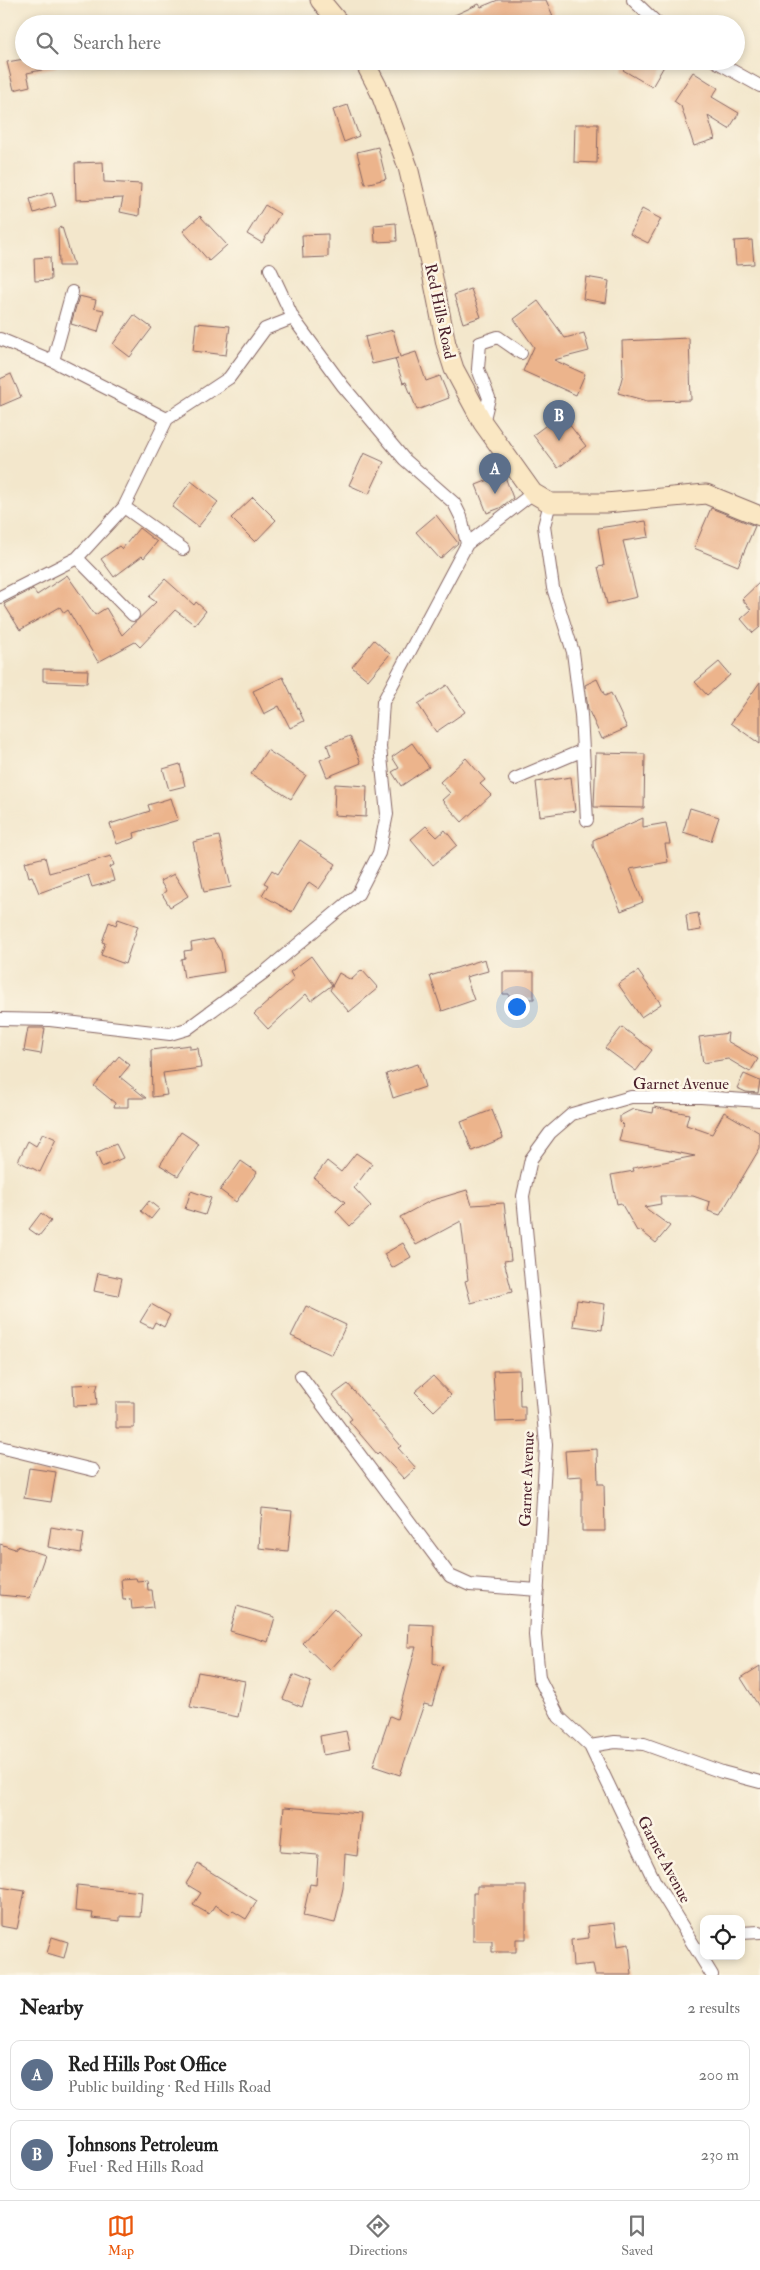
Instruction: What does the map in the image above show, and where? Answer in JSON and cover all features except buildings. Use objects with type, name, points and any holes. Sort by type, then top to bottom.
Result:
[{"type":"main road","points":[[320,0],[332,15]]},
{"type":"main road","name":"Red Hills Road","points":[[369,70],[380,92],[408,167],[451,361],[482,423],[532,493],[550,503],[606,503],[706,494],[760,516]]},
{"type":"street","points":[[633,0],[649,15]]},
{"type":"street","points":[[731,70],[760,86]]},
{"type":"street","points":[[270,269],[293,318],[343,386],[404,459],[454,503],[461,517],[467,544]]},
{"type":"street","points":[[53,361],[72,292]]},
{"type":"street","points":[[0,597],[78,558],[124,507],[167,419],[229,378],[265,329],[293,318]]},
{"type":"street","points":[[482,423],[489,398],[478,369],[480,343],[498,337],[521,353]]},
{"type":"street","points":[[0,340],[53,361],[167,419]]},
{"type":"street","points":[[0,1019],[50,1020],[170,1034],[187,1029],[266,970],[358,894],[379,853],[387,814],[380,747],[383,702],[467,544],[532,493]]},
{"type":"street","points":[[550,503],[544,526],[553,588],[573,652],[581,715],[581,751],[587,820]]},
{"type":"street","points":[[124,507],[183,549]]},
{"type":"street","points":[[78,558],[133,615]]},
{"type":"street","points":[[515,778],[581,751]]},
{"type":"street","name":"Garnet Avenue","points":[[712,1975],[698,1941],[655,1882],[590,1746],[559,1717],[540,1678],[535,1635],[546,1445],[523,1196],[532,1160],[550,1133],[572,1114],[606,1103],[631,1098],[700,1097],[760,1101]]},
{"type":"street","points":[[301,1376],[450,1576],[470,1585],[538,1590]]},
{"type":"street","points":[[0,1447],[94,1470]]},
{"type":"street","points":[[590,1746],[616,1742],[644,1744],[722,1772],[760,1782]]},
{"type":"street","points":[[745,1933],[760,1932]]},
{"type":"place","name":"Johnsons Petroleum","points":[[559,441]]},
{"type":"place","name":"Red Hills Post Office","points":[[495,494]]}]
